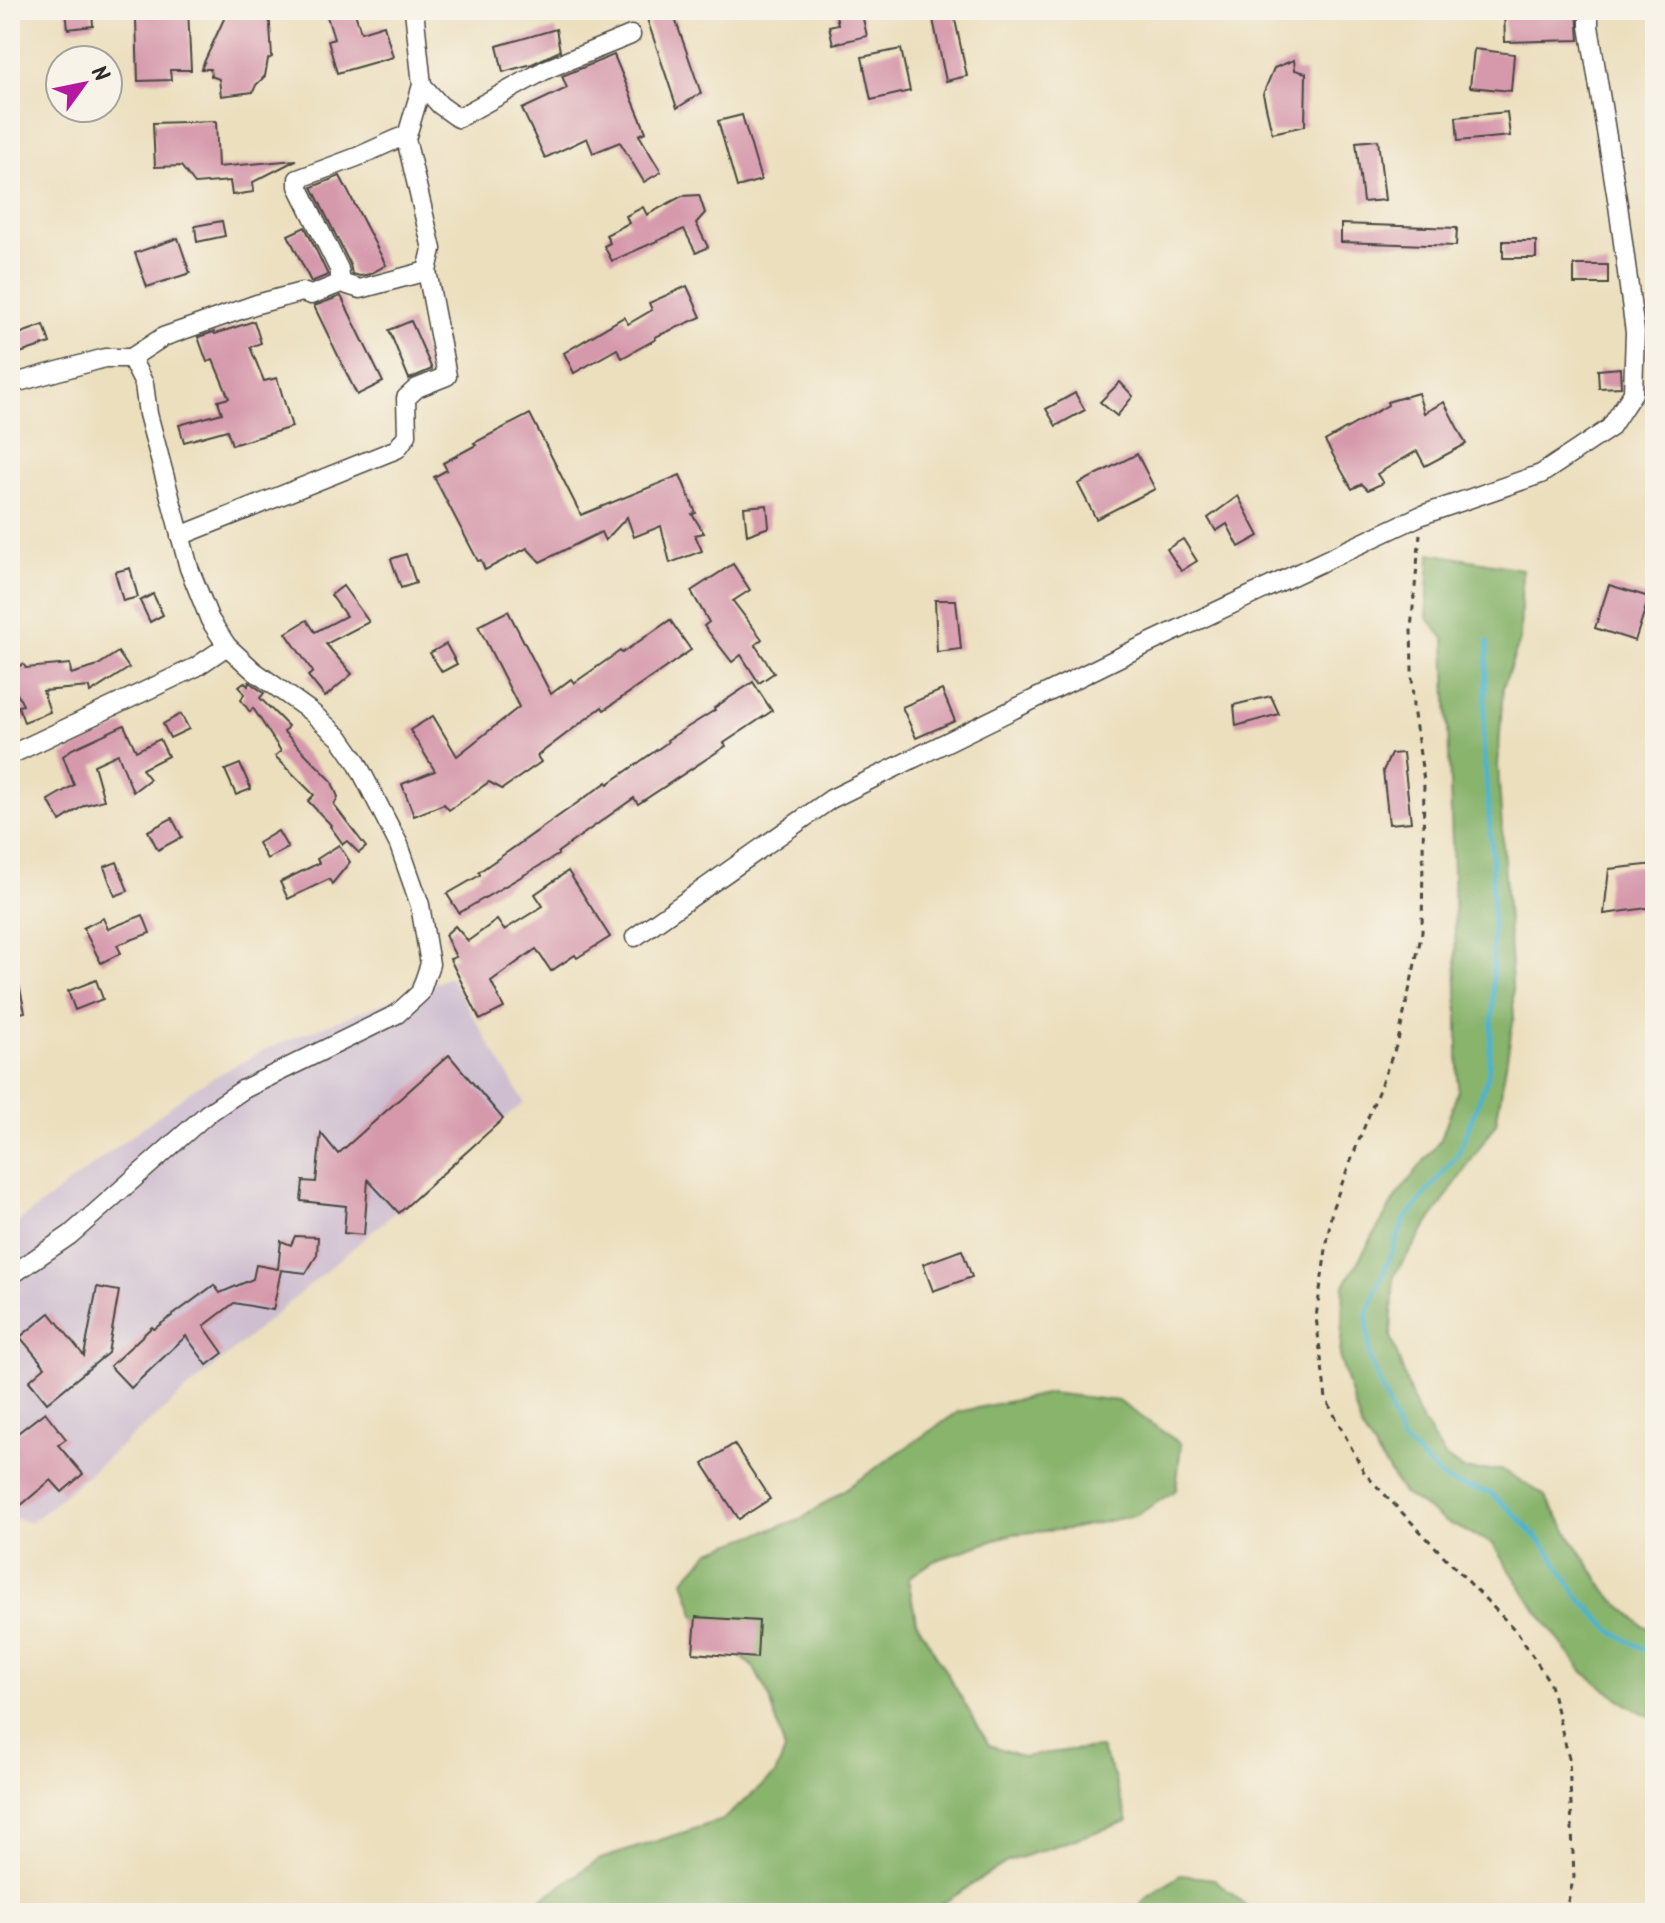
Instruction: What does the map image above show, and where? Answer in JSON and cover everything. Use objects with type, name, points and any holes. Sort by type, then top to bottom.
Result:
[{"type":"street","points":[[180,536],[397,449],[407,435],[406,398],[417,388],[447,376],[427,271],[432,249],[406,135],[422,85],[414,10]]},
{"type":"street","points":[[635,937],[831,799],[1126,654],[1422,515],[1541,474],[1610,428],[1633,393],[1635,332],[1589,10]]},
{"type":"street","points":[[422,85],[440,105],[458,118],[547,69],[631,35]]},
{"type":"street","points":[[341,283],[339,269],[298,186],[298,179],[406,135]]},
{"type":"street","points":[[10,382],[105,358],[131,358],[163,337],[257,304],[302,292],[311,295],[341,283],[360,289],[427,271]]},
{"type":"street","points":[[10,1276],[70,1235],[207,1114],[244,1089],[397,1014],[420,993],[430,964],[420,905],[399,845],[356,761],[340,738],[310,711],[254,671],[227,646],[210,620],[189,568],[148,414],[144,384],[131,358]]},
{"type":"street","points":[[10,755],[196,667],[227,646]]},
{"type":"path","points":[[1422,515],[1411,629],[1413,708],[1424,781],[1422,932],[1398,1041],[1332,1209],[1316,1317],[1326,1399],[1365,1474],[1517,1632],[1549,1681],[1569,1758],[1574,1877],[1565,1913]]},
{"type":"shaded area","points":[[450,977],[524,1102],[31,1523],[10,1517],[10,1228],[196,1087],[265,1049]]},
{"type":"green space","points":[[1430,553],[1522,569],[1520,640],[1503,687],[1498,766],[1514,1017],[1496,1123],[1394,1275],[1391,1337],[1418,1415],[1445,1457],[1464,1470],[1503,1470],[1544,1495],[1608,1594],[1642,1625],[1655,1631],[1655,1719],[1629,1706],[1583,1672],[1532,1604],[1493,1544],[1446,1522],[1403,1493],[1362,1430],[1340,1359],[1344,1285],[1396,1197],[1441,1139],[1458,1091],[1445,640],[1427,617]]},
{"type":"green space","points":[[1050,1393],[1118,1401],[1181,1444],[1176,1490],[1137,1515],[1069,1529],[1012,1534],[934,1561],[908,1578],[916,1621],[989,1745],[1024,1757],[1101,1748],[1128,1821],[1007,1862],[928,1913],[522,1913],[598,1860],[722,1820],[775,1775],[785,1751],[770,1698],[754,1668],[696,1617],[684,1580],[710,1551],[803,1518],[958,1412]]},
{"type":"green space","points":[[1180,1875],[1214,1879],[1255,1913],[1138,1913],[1143,1901]]},
{"type":"building","points":[[66,10],[92,10],[93,26],[68,29]]},
{"type":"building","points":[[139,10],[188,10],[191,70],[170,70],[171,80],[138,81],[136,19],[139,19]]},
{"type":"building","points":[[228,10],[269,10],[272,57],[268,59],[265,76],[253,92],[221,96],[219,79],[211,76],[210,69],[201,69]]},
{"type":"building","points":[[325,10],[354,10],[361,32],[384,25],[393,57],[337,73],[328,41],[334,39]]},
{"type":"building","points":[[644,10],[672,10],[701,93],[677,108]]},
{"type":"building","points":[[835,10],[861,10],[867,36],[833,44],[829,26],[838,24]]},
{"type":"building","points":[[931,10],[953,10],[967,76],[946,81]]},
{"type":"building","points":[[1504,10],[1577,10],[1579,40],[1505,42]]},
{"type":"building","points":[[556,29],[560,51],[532,64],[503,72],[497,46]]},
{"type":"building","points":[[901,49],[910,91],[871,100],[862,57]]},
{"type":"building","points":[[1474,49],[1514,54],[1511,91],[1470,87]]},
{"type":"building","points":[[614,55],[646,132],[639,135],[661,172],[644,182],[620,142],[593,153],[587,138],[545,158],[522,109],[567,88],[562,76]]},
{"type":"building","points":[[1294,60],[1295,70],[1306,73],[1305,126],[1272,133],[1263,94],[1274,68]]},
{"type":"building","points":[[1507,112],[1510,136],[1458,141],[1456,117]]},
{"type":"building","points":[[742,115],[761,180],[737,187],[718,121]]},
{"type":"building","points":[[216,121],[218,167],[296,160],[253,182],[254,192],[232,195],[230,181],[195,184],[181,166],[155,167],[153,123]]},
{"type":"building","points":[[1378,140],[1385,200],[1363,202],[1356,142]]},
{"type":"building","points":[[340,176],[386,265],[370,274],[352,274],[312,187]]},
{"type":"building","points":[[699,195],[705,213],[696,223],[708,247],[696,253],[684,229],[612,261],[604,246],[610,243],[606,235],[629,223],[626,216],[643,207],[647,215],[682,196]]},
{"type":"building","points":[[222,221],[225,236],[197,242],[195,226]]},
{"type":"building","points":[[1341,224],[1457,228],[1456,246],[1341,242]]},
{"type":"building","points":[[305,227],[328,275],[311,282],[288,235]]},
{"type":"building","points":[[178,238],[190,273],[147,287],[135,253]]},
{"type":"building","points":[[1503,241],[1536,241],[1536,258],[1503,258]]},
{"type":"building","points":[[1574,265],[1608,265],[1608,284],[1574,284]]},
{"type":"building","points":[[687,286],[701,317],[655,337],[622,358],[617,349],[574,373],[564,353],[624,317],[628,324],[652,310],[649,303]]},
{"type":"building","points":[[341,296],[383,382],[357,395],[314,306]]},
{"type":"building","points":[[254,321],[261,343],[250,347],[264,381],[277,378],[292,427],[232,445],[227,430],[184,442],[179,425],[222,413],[218,401],[229,398],[213,360],[207,362],[198,337]]},
{"type":"building","points":[[411,321],[432,369],[409,379],[389,330]]},
{"type":"building","points":[[44,325],[50,343],[14,355],[10,337]]},
{"type":"building","points":[[1620,368],[1621,387],[1599,388],[1598,370]]},
{"type":"building","points":[[1120,382],[1133,396],[1117,416],[1100,402]]},
{"type":"building","points":[[1075,393],[1085,410],[1056,426],[1046,409]]},
{"type":"building","points":[[1418,393],[1424,413],[1444,402],[1466,444],[1425,466],[1417,451],[1377,474],[1383,483],[1368,490],[1362,484],[1352,489],[1325,441],[1388,405],[1387,402]]},
{"type":"building","points":[[530,414],[581,515],[680,475],[696,513],[692,514],[704,533],[695,535],[702,551],[670,563],[661,526],[634,537],[627,517],[605,541],[601,532],[540,562],[527,548],[485,570],[434,477],[447,470],[443,463]]},
{"type":"building","points":[[1137,454],[1155,489],[1096,519],[1078,484]]},
{"type":"building","points":[[1238,496],[1259,536],[1239,547],[1227,524],[1216,531],[1208,518]]},
{"type":"building","points":[[767,505],[769,527],[747,535],[744,507]]},
{"type":"building","points":[[1183,539],[1197,561],[1181,571],[1167,549]]},
{"type":"building","points":[[406,554],[416,583],[401,588],[391,559]]},
{"type":"building","points":[[733,564],[750,590],[733,601],[762,639],[755,645],[774,673],[759,683],[741,655],[732,662],[704,626],[709,622],[691,591]]},
{"type":"building","points":[[130,568],[138,597],[123,601],[115,572]]},
{"type":"building","points":[[1609,585],[1649,597],[1635,641],[1595,628]]},
{"type":"building","points":[[343,586],[369,622],[326,644],[352,674],[325,697],[308,676],[313,672],[286,633],[307,620],[315,632],[346,616],[331,595]]},
{"type":"building","points":[[153,594],[163,615],[150,622],[140,601]]},
{"type":"building","points":[[935,600],[956,600],[961,649],[937,652]]},
{"type":"building","points":[[508,611],[551,694],[571,679],[574,683],[670,620],[691,650],[604,710],[602,707],[537,756],[541,762],[502,789],[489,782],[449,810],[444,804],[414,816],[402,784],[435,771],[410,730],[433,716],[457,756],[519,707],[478,626]]},
{"type":"building","points":[[446,644],[457,664],[442,672],[430,653]]},
{"type":"building","points":[[118,652],[129,668],[90,693],[89,687],[43,691],[50,712],[24,722],[18,706],[23,705],[10,680],[10,671],[23,664],[26,668],[70,664],[71,674],[95,667]]},
{"type":"building","points":[[244,682],[248,686],[249,682],[264,693],[260,698],[288,726],[284,732],[331,780],[338,797],[334,805],[366,847],[359,853],[347,841],[343,844],[331,825],[308,801],[314,795],[275,756],[281,751],[253,708],[250,712],[241,700],[244,694],[239,686]]},
{"type":"building","points":[[753,682],[772,711],[724,743],[726,746],[638,804],[634,798],[558,855],[459,913],[447,894],[480,875],[479,872]]},
{"type":"building","points":[[942,690],[955,721],[916,738],[902,707]]},
{"type":"building","points":[[1271,696],[1279,714],[1236,726],[1234,705]]},
{"type":"building","points":[[181,714],[189,729],[170,738],[163,724]]},
{"type":"building","points":[[124,725],[136,751],[160,739],[168,756],[142,769],[150,779],[133,792],[118,754],[94,765],[104,800],[85,805],[60,821],[48,800],[74,785],[63,756]]},
{"type":"building","points":[[1403,753],[1411,822],[1389,824],[1383,771],[1391,754]]},
{"type":"building","points":[[240,764],[251,789],[236,795],[225,770]]},
{"type":"building","points":[[172,818],[182,837],[158,850],[148,831]]},
{"type":"building","points":[[278,831],[288,848],[267,859],[258,843]]},
{"type":"building","points":[[339,845],[350,862],[332,884],[329,879],[288,899],[280,882],[319,863],[317,859]]},
{"type":"building","points":[[117,862],[128,891],[115,896],[104,867]]},
{"type":"building","points":[[1655,864],[1655,907],[1604,914],[1609,869]]},
{"type":"building","points":[[568,871],[610,937],[551,971],[536,949],[491,981],[504,1008],[480,1020],[450,959],[456,957],[445,935],[455,926],[468,941],[497,920],[504,930],[543,906],[535,894]]},
{"type":"building","points":[[143,915],[150,933],[117,945],[121,953],[101,963],[83,928],[103,918],[108,929]]},
{"type":"building","points":[[16,971],[25,1012],[10,1015],[10,972]]},
{"type":"building","points":[[96,980],[103,999],[75,1010],[68,991]]},
{"type":"building","points":[[449,1055],[503,1119],[399,1213],[368,1180],[364,1235],[344,1233],[346,1206],[301,1201],[303,1181],[316,1182],[321,1133],[338,1154]]},
{"type":"building","points":[[295,1236],[318,1237],[317,1255],[306,1273],[281,1270],[273,1310],[234,1303],[204,1326],[223,1353],[207,1365],[186,1336],[131,1388],[110,1366],[152,1327],[154,1329],[214,1285],[220,1293],[253,1279],[256,1265],[278,1269],[281,1241],[291,1245]]},
{"type":"building","points":[[962,1250],[972,1277],[933,1291],[923,1264]]},
{"type":"building","points":[[97,1287],[119,1291],[108,1353],[47,1403],[29,1381],[45,1367],[20,1337],[50,1313],[84,1356]]},
{"type":"building","points":[[45,1412],[66,1439],[58,1445],[83,1474],[62,1492],[51,1480],[20,1506],[10,1494],[10,1439]]},
{"type":"building","points":[[734,1444],[770,1499],[739,1519],[703,1464]]},
{"type":"building","points":[[696,1617],[759,1621],[757,1658],[693,1653]]},
{"type":"waterway","points":[[1488,642],[1483,741],[1492,852],[1493,1010],[1488,1077],[1458,1154],[1404,1221],[1367,1315],[1370,1359],[1402,1440],[1446,1481],[1492,1494],[1550,1552],[1577,1595],[1613,1632],[1655,1655]]}]
